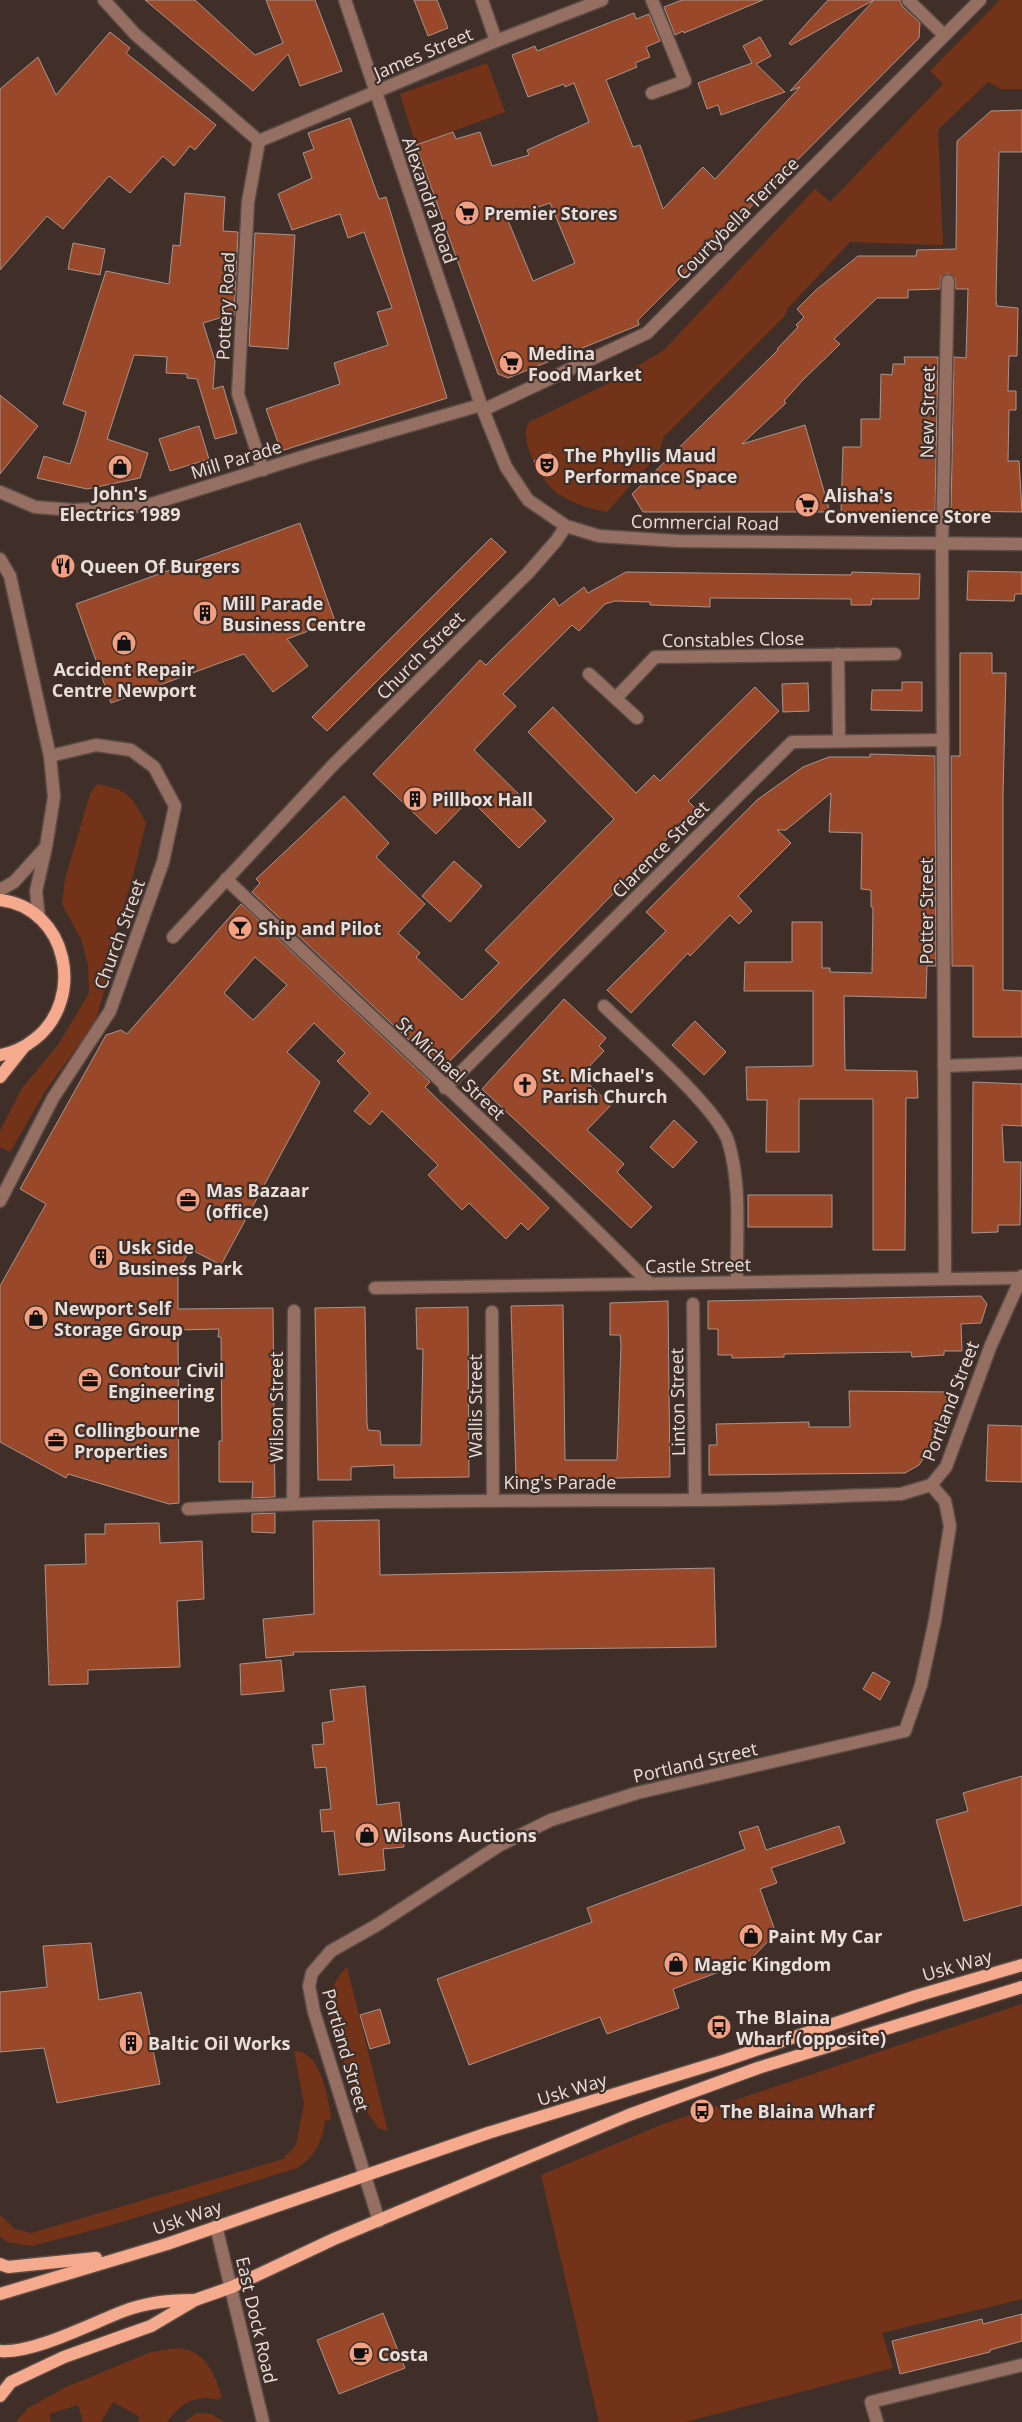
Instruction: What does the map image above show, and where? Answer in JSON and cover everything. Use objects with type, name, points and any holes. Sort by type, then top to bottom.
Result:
[{"type":"main road","points":[[0,900],[23,908],[39,918],[55,937],[64,961],[65,986],[59,1010],[45,1031],[25,1046],[0,1077]]},
{"type":"main road","points":[[0,1055],[25,1046]]},
{"type":"main road","name":"Usk Way","points":[[0,2294],[134,2254],[488,2133],[726,2060],[916,1996],[1022,1965]]},
{"type":"main road","points":[[0,2396],[11,2382],[64,2357],[151,2326],[195,2300],[232,2287],[379,2220],[620,2119],[702,2088],[1022,1987]]},
{"type":"main road","name":"Usk Way","points":[[0,2264],[8,2267],[49,2265],[134,2254]]},
{"type":"main road","points":[[0,2351],[9,2352],[61,2337],[126,2310],[162,2300],[195,2300]]},
{"type":"street","points":[[104,0],[134,34],[259,141]]},
{"type":"street","name":"Alexandra Road","points":[[345,0],[482,408]]},
{"type":"street","points":[[482,0],[496,41]]},
{"type":"street","name":"James Street","points":[[259,141],[496,41],[602,0]]},
{"type":"street","points":[[652,0],[685,81],[652,93]]},
{"type":"street","points":[[908,0],[944,35]]},
{"type":"street","name":"Courtybella Terrace","points":[[482,408],[647,333],[980,0]]},
{"type":"street","name":"Pottery Road","points":[[259,141],[248,202],[238,394],[263,470]]},
{"type":"street","name":"New Street","points":[[942,543],[948,281]]},
{"type":"street","name":"Mill Parade","points":[[0,492],[35,507],[73,510],[145,506],[318,452],[482,408]]},
{"type":"street","name":"Commercial Road","points":[[482,408],[506,468],[528,500],[566,526],[599,536],[678,541],[1022,544]]},
{"type":"street","name":"Church Street","points":[[173,937],[334,764],[528,573],[556,541],[566,526]]},
{"type":"street","name":"Potter Street","points":[[942,543],[945,1279]]},
{"type":"street","points":[[0,559],[10,576],[50,756],[54,797],[36,892],[39,918]]},
{"type":"street","points":[[838,654],[839,741]]},
{"type":"street","name":"Constables Close","points":[[616,698],[655,657],[896,654]]},
{"type":"street","points":[[589,674],[636,718]]},
{"type":"street","name":"Clarence Street","points":[[445,1088],[792,742],[943,740]]},
{"type":"street","name":"Church Street","points":[[0,1201],[53,1098],[110,1011],[163,862],[174,806],[154,767],[131,750],[96,745],[50,756]]},
{"type":"street","points":[[0,890],[14,882],[46,847]]},
{"type":"street","name":"St Michael Street","points":[[226,879],[445,1088],[553,1186],[650,1284]]},
{"type":"street","points":[[604,1006],[707,1109],[727,1139],[736,1174],[737,1282]]},
{"type":"street","points":[[944,1066],[1022,1063]]},
{"type":"street","name":"Castle Street","points":[[375,1288],[1021,1277]]},
{"type":"street","name":"Portland Street","points":[[379,2220],[312,1999],[309,1986],[312,1973],[319,1962],[330,1951],[377,1925],[500,1845],[551,1820],[637,1793],[905,1731],[921,1685],[936,1620],[950,1526],[945,1501],[931,1485],[946,1467],[991,1345],[1021,1277]]},
{"type":"street","name":"Linton Street","points":[[693,1304],[696,1500]]},
{"type":"street","name":"Wilson Street","points":[[293,1503],[294,1311]]},
{"type":"street","name":"Wallis Street","points":[[492,1312],[493,1500]]},
{"type":"street","name":"King's Parade","points":[[188,1509],[293,1503],[493,1500],[696,1500],[901,1494],[931,1485]]},
{"type":"street","name":"East Dock Road","points":[[216,2226],[263,2422]]},
{"type":"street","points":[[877,2422],[871,2402],[1022,2365]]},
{"type":"shaded area","points":[[1000,0],[1022,0],[1022,89],[1001,89],[988,82],[938,130],[943,245],[850,242],[788,308],[784,317],[664,437],[658,455],[607,512],[577,504],[553,490],[534,462],[529,450],[526,430],[529,422],[607,384],[664,350],[815,189],[830,202],[943,84],[930,71]]},
{"type":"shaded area","points":[[487,63],[505,112],[416,145],[400,94]]},
{"type":"shaded area","points":[[97,784],[122,791],[137,806],[146,823],[132,880],[107,959],[107,981],[95,1023],[46,1090],[10,1152],[0,1147],[0,1131],[22,1088],[58,1045],[89,993],[88,965],[81,939],[62,904],[65,879],[90,794]]},
{"type":"shaded area","points":[[347,1967],[388,2131],[378,2128],[365,2109],[359,2111],[337,2036],[332,1994],[337,1979]]},
{"type":"shaded area","points":[[1022,2004],[1022,2299],[882,2333],[893,2368],[685,2422],[599,2422],[541,2175],[663,2124]]},
{"type":"shaded area","points":[[294,2051],[303,2053],[317,2067],[322,2077],[332,2119],[325,2121],[320,2142],[313,2154],[297,2168],[112,2225],[32,2246],[7,2242],[0,2237],[0,2215],[15,2229],[31,2233],[283,2159],[296,2145],[304,2104]]},
{"type":"shaded area","points":[[178,2348],[195,2353],[202,2358],[212,2372],[222,2397],[218,2400],[209,2398],[195,2399],[183,2405],[167,2422],[138,2422],[140,2417],[113,2402],[101,2422],[83,2422],[78,2405],[49,2414],[51,2422],[16,2422],[28,2408],[66,2387],[151,2352]]},
{"type":"shaded area","points":[[197,2413],[211,2414],[224,2422],[184,2422]]},
{"type":"building","points":[[145,0],[195,0],[255,55],[283,43],[266,0],[315,0],[342,71],[300,86],[288,54],[253,91]]},
{"type":"building","points":[[414,0],[437,0],[448,28],[428,36]]},
{"type":"building","points":[[682,0],[763,0],[675,35],[664,7]]},
{"type":"building","points":[[828,0],[874,0],[791,45],[789,43]]},
{"type":"building","points":[[874,0],[900,0],[902,6],[920,23],[919,38],[638,320],[639,325],[508,378],[498,374],[416,145],[453,132],[456,139],[480,132],[492,166],[529,155],[527,150],[589,122],[574,83],[565,87],[564,84],[528,97],[512,55],[535,46],[537,51],[634,13],[636,19],[649,14],[660,41],[646,47],[650,57],[635,63],[637,67],[606,80],[633,147],[640,145],[663,209],[703,167],[715,179],[800,87],[790,91]],"holes":[[[550,203],[575,263],[533,281],[507,218]]]},
{"type":"building","points":[[110,32],[130,48],[126,53],[216,125],[195,150],[190,146],[174,166],[163,156],[130,193],[109,176],[63,229],[47,216],[0,270],[0,89],[38,57],[56,95]]},
{"type":"building","points":[[760,37],[771,56],[756,64],[785,92],[721,115],[718,105],[707,109],[698,83],[752,63],[743,46]]},
{"type":"building","points":[[1022,110],[1022,152],[999,152],[996,300],[997,306],[1018,308],[1017,356],[1009,356],[1008,391],[1016,391],[1016,410],[1009,410],[1008,461],[1019,461],[1022,512],[951,511],[954,357],[966,358],[968,289],[956,289],[955,278],[948,273],[941,277],[940,289],[908,290],[908,298],[877,298],[834,339],[840,344],[802,381],[784,401],[786,403],[742,444],[805,425],[830,512],[643,512],[632,494],[778,350],[804,317],[797,309],[816,290],[858,256],[916,256],[917,250],[956,249],[957,141],[991,111]]},
{"type":"building","points":[[350,118],[379,199],[386,197],[447,398],[281,451],[266,409],[340,384],[334,363],[388,345],[377,312],[392,308],[364,232],[348,238],[340,214],[292,230],[278,194],[312,178],[303,153],[314,149],[308,133]]},
{"type":"building","points":[[185,193],[225,197],[223,231],[238,232],[234,316],[233,314],[203,323],[215,361],[213,389],[223,386],[237,433],[215,439],[197,379],[187,378],[187,374],[166,373],[167,357],[134,355],[107,439],[148,453],[140,478],[87,489],[37,478],[44,456],[70,464],[78,440],[86,412],[63,404],[106,271],[169,284],[173,245],[180,246]]},
{"type":"building","points":[[255,233],[295,235],[288,349],[249,346]]},
{"type":"building","points":[[73,243],[105,249],[100,275],[68,269]]},
{"type":"building","points":[[904,357],[938,357],[935,511],[841,512],[843,447],[861,447],[861,419],[880,419],[881,374],[892,375],[893,364],[905,364]]},
{"type":"building","points":[[0,395],[38,426],[0,474]]},
{"type":"building","points":[[199,426],[209,459],[170,471],[159,439]]},
{"type":"building","points":[[550,452],[559,468],[544,477],[534,461]]},
{"type":"building","name":"Mill Parade Business Centre","points":[[300,523],[335,621],[287,639],[308,666],[273,692],[244,654],[111,703],[76,604]]},
{"type":"building","points":[[491,538],[506,552],[327,731],[312,717]]},
{"type":"building","points":[[968,571],[1022,572],[1022,594],[1015,594],[1014,601],[967,600]]},
{"type":"building","points":[[626,572],[851,575],[852,572],[920,574],[919,599],[872,599],[871,605],[851,605],[851,599],[710,598],[710,607],[650,605],[650,602],[615,601],[605,604],[579,631],[572,625],[503,694],[516,706],[474,750],[546,821],[519,848],[470,799],[436,834],[373,774],[480,660],[486,665],[554,598],[559,606],[584,587],[588,593]]},
{"type":"building","points":[[960,653],[992,653],[992,673],[1006,673],[1003,795],[1003,990],[1022,991],[1022,1037],[973,1037],[973,966],[952,966],[951,756],[960,756]]},
{"type":"building","points":[[902,682],[922,682],[922,711],[871,710],[872,690],[902,690]]},
{"type":"building","points":[[808,683],[809,711],[783,712],[782,684]]},
{"type":"building","points":[[755,687],[779,711],[688,801],[696,809],[441,1070],[252,892],[260,883],[256,879],[344,796],[389,843],[376,857],[425,904],[398,933],[420,953],[416,957],[462,1000],[499,963],[485,950],[614,819],[528,732],[553,707],[636,793],[654,775],[660,781]]},
{"type":"building","points":[[870,754],[935,756],[936,966],[927,966],[926,998],[844,996],[845,1070],[917,1071],[918,1098],[906,1098],[905,1250],[873,1250],[873,1099],[799,1099],[799,1152],[766,1152],[767,1100],[747,1100],[746,1067],[813,1066],[813,991],[744,991],[745,962],[792,962],[792,922],[822,922],[822,968],[830,968],[830,972],[872,973],[873,907],[871,907],[871,890],[861,889],[862,833],[829,832],[831,793],[786,830],[777,830],[791,843],[738,896],[752,911],[739,924],[730,915],[690,956],[688,953],[631,1013],[607,990],[666,931],[646,912],[757,800],[803,767],[829,757],[870,757]]},
{"type":"building","points":[[454,861],[482,886],[450,922],[422,896]]},
{"type":"building","name":"Usk Side Business Park","points":[[241,904],[430,1082],[425,1087],[549,1208],[528,1230],[521,1223],[506,1239],[469,1203],[462,1210],[428,1175],[438,1165],[382,1111],[370,1125],[354,1111],[370,1093],[337,1061],[345,1053],[314,1023],[287,1052],[320,1082],[221,1265],[190,1249],[178,1272],[178,1309],[273,1308],[275,1497],[252,1498],[253,1482],[219,1482],[219,1441],[222,1441],[221,1337],[218,1337],[219,1329],[178,1330],[179,1503],[169,1504],[68,1474],[66,1478],[0,1442],[0,1286],[46,1204],[20,1189],[106,1035],[121,1030],[127,1034]],"holes":[[[255,957],[287,985],[253,1020],[224,993]]]},
{"type":"building","name":"St. Michael's Parish Church","points":[[564,999],[606,1038],[599,1046],[604,1051],[580,1076],[611,1105],[587,1130],[624,1164],[617,1172],[652,1207],[631,1228],[482,1089]]},
{"type":"building","points":[[695,1021],[726,1052],[704,1075],[672,1045]]},
{"type":"building","points":[[973,1082],[1022,1084],[1022,1126],[1002,1125],[1004,1162],[1021,1162],[1020,1225],[998,1225],[998,1232],[972,1233]]},
{"type":"building","points":[[674,1120],[697,1142],[673,1168],[650,1147]]},
{"type":"building","points":[[748,1195],[832,1195],[832,1227],[748,1227]]},
{"type":"building","points":[[981,1296],[987,1304],[981,1323],[961,1324],[962,1351],[944,1351],[944,1355],[912,1357],[911,1352],[836,1353],[732,1358],[732,1355],[718,1355],[718,1329],[708,1329],[708,1301]]},
{"type":"building","points":[[668,1301],[670,1477],[516,1480],[511,1306],[563,1305],[565,1460],[617,1460],[621,1345],[620,1335],[610,1335],[610,1303]]},
{"type":"building","points":[[365,1307],[368,1430],[380,1431],[381,1445],[421,1445],[423,1349],[417,1349],[416,1308],[468,1307],[469,1477],[394,1478],[394,1465],[351,1467],[351,1480],[318,1480],[315,1308]]},
{"type":"building","points":[[849,1391],[951,1392],[927,1453],[919,1465],[905,1473],[709,1475],[709,1445],[717,1445],[716,1424],[809,1422],[809,1427],[850,1427]]},
{"type":"building","points":[[988,1425],[1022,1426],[1022,1482],[986,1481]]},
{"type":"building","points":[[275,1513],[275,1533],[252,1532],[252,1514]]},
{"type":"building","points":[[379,1520],[380,1575],[714,1568],[716,1647],[293,1652],[294,1655],[266,1658],[263,1619],[314,1614],[313,1521]]},
{"type":"building","points":[[159,1523],[160,1543],[202,1541],[204,1599],[177,1601],[180,1667],[88,1670],[88,1684],[49,1685],[45,1565],[86,1564],[85,1534],[105,1534],[105,1524]]},
{"type":"building","points":[[281,1660],[284,1691],[241,1695],[240,1664]]},
{"type":"building","points":[[873,1672],[890,1682],[880,1700],[863,1689]]},
{"type":"building","points":[[365,1686],[377,1805],[399,1802],[404,1847],[383,1849],[385,1870],[339,1875],[334,1831],[322,1832],[320,1810],[331,1809],[326,1767],[315,1768],[312,1745],[324,1744],[322,1723],[334,1721],[330,1690]]},
{"type":"building","points":[[1022,1776],[1022,1905],[964,1921],[936,1820],[968,1811],[963,1793]]},
{"type":"building","points":[[758,1826],[766,1850],[839,1826],[845,1843],[771,1868],[777,1883],[760,1889],[776,1933],[749,1961],[673,1989],[679,2008],[607,2034],[600,2017],[469,2065],[437,1979],[592,1922],[587,1908],[745,1849],[739,1832]]},
{"type":"building","points":[[91,1943],[99,2000],[141,1992],[160,2084],[57,2103],[44,2048],[0,2052],[0,1992],[47,1987],[43,1946]]},
{"type":"building","points":[[380,2009],[390,2043],[370,2049],[360,2015]]},
{"type":"building","points":[[383,2313],[405,2368],[339,2394],[317,2340]]},
{"type":"building","points":[[1022,2314],[1022,2341],[990,2350],[990,2352],[900,2374],[892,2341],[982,2319],[983,2324]]},
{"type":"place","name":"Premier Stores","points":[[467,213]]},
{"type":"place","name":"Medina Food Market","points":[[511,363]]},
{"type":"place","name":"The Phyllis Maud Performance Space","points":[[547,465]]},
{"type":"place","name":"John's Electrics 1989","points":[[120,467]]},
{"type":"place","name":"Alisha's Convenience Store","points":[[807,505]]},
{"type":"place","name":"Queen Of Burgers","points":[[63,566]]},
{"type":"place","name":"Mill Parade Business Centre","points":[[205,613]]},
{"type":"place","name":"Accident Repair Centre Newport","points":[[124,643]]},
{"type":"place","name":"Pillbox Hall","points":[[415,799]]},
{"type":"place","name":"Ship and Pilot","points":[[240,928]]},
{"type":"place","name":"St. Michael's Parish Church","points":[[525,1085]]},
{"type":"place","name":"Mas Bazaar (office)","points":[[188,1200]]},
{"type":"place","name":"Usk Side Business Park","points":[[101,1257]]},
{"type":"place","name":"Newport Self Storage Group","points":[[36,1318]]},
{"type":"place","name":"Contour Civil Engineering","points":[[90,1380]]},
{"type":"place","name":"Collingbourne Properties","points":[[56,1440]]},
{"type":"place","name":"Wilsons Auctions","points":[[367,1835]]},
{"type":"place","name":"Paint My Car","points":[[751,1936]]},
{"type":"place","name":"Magic Kingdom","points":[[676,1964]]},
{"type":"place","name":"The Blaina Wharf (opposite)","points":[[719,2027]]},
{"type":"place","name":"Baltic Oil Works","points":[[131,2043]]},
{"type":"place","name":"The Blaina Wharf","points":[[702,2111]]},
{"type":"place","name":"Costa","points":[[361,2354]]}]
